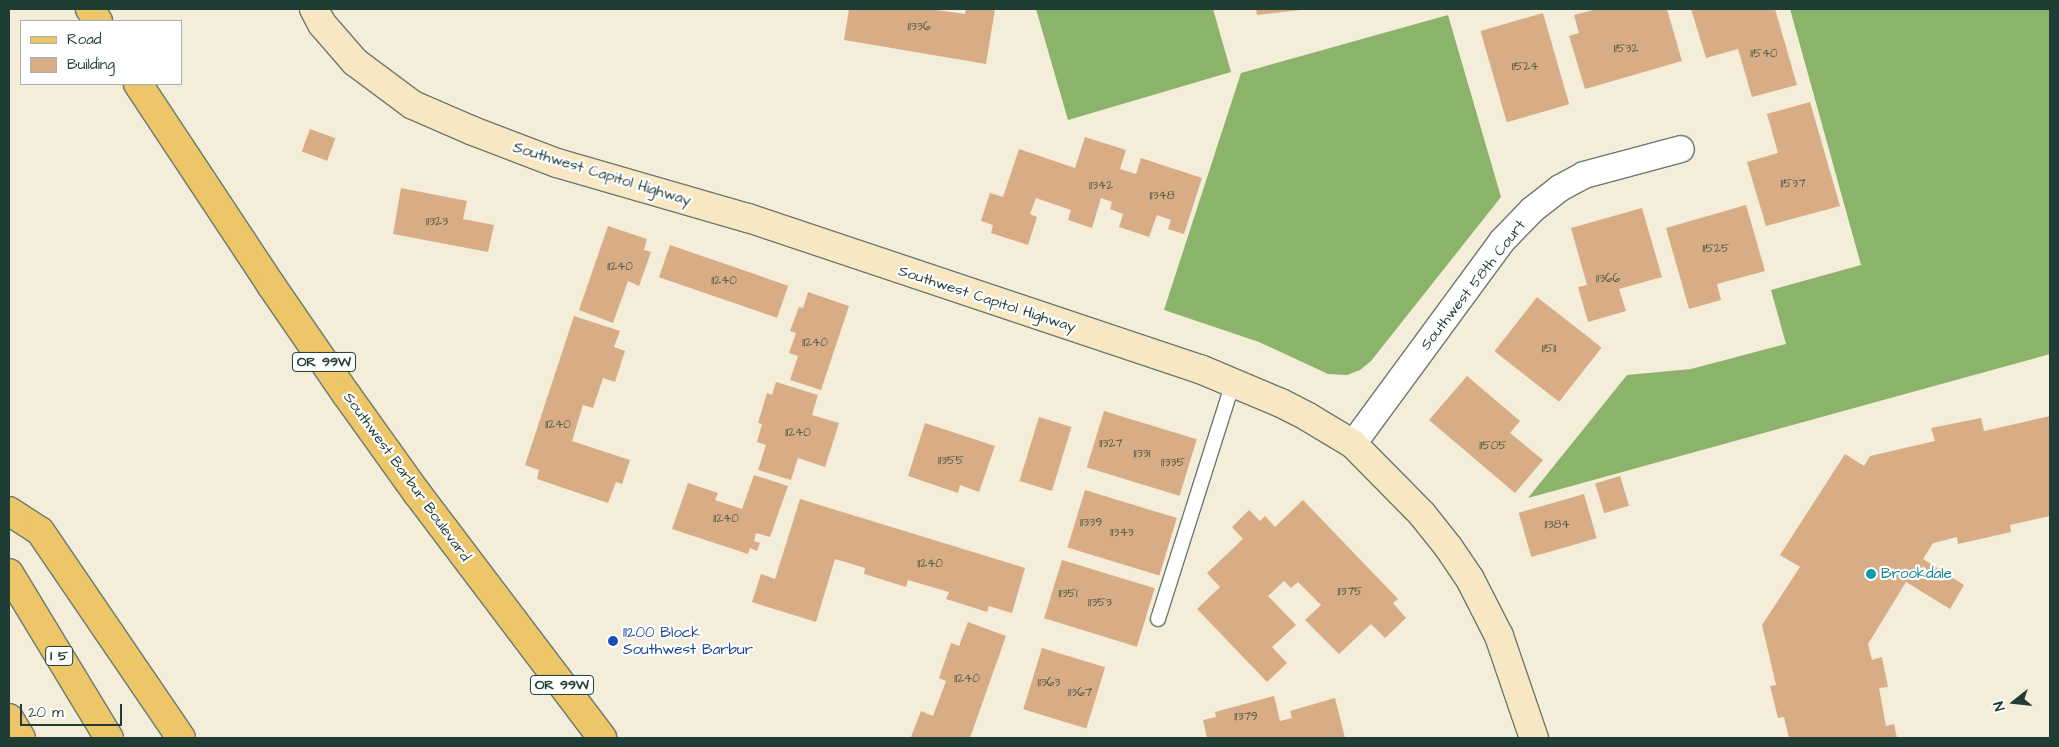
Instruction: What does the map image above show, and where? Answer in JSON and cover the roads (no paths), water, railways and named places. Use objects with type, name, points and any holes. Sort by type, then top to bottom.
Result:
[{"type":"main road","points":[[90,9],[97,20]]},
{"type":"main road","name":"Southwest Barbur Boulevard","points":[[139,85],[271,285],[346,394],[423,500],[602,738]]},
{"type":"main road","points":[[9,511],[40,531],[182,738]]},
{"type":"main road","name":"I 5","points":[[9,573],[109,738]]},
{"type":"main road","points":[[9,718],[21,738]]},
{"type":"street","name":"Southwest Capitol Highway","points":[[314,9],[322,24],[355,62],[413,105],[473,131],[557,163],[748,218],[1233,382],[1282,403],[1353,444],[1422,514],[1470,579],[1499,636],[1534,738]]},
{"type":"street","name":"Southwest 58th Court","points":[[1353,444],[1502,241],[1532,210],[1560,188],[1584,176],[1682,149]]},
{"type":"lane","points":[[1158,619],[1233,382]]},
{"type":"place","name":"Brookdale","points":[[1871,574]]},
{"type":"place","name":"11200 Block Southwest Barbur","points":[[613,641]]}]
